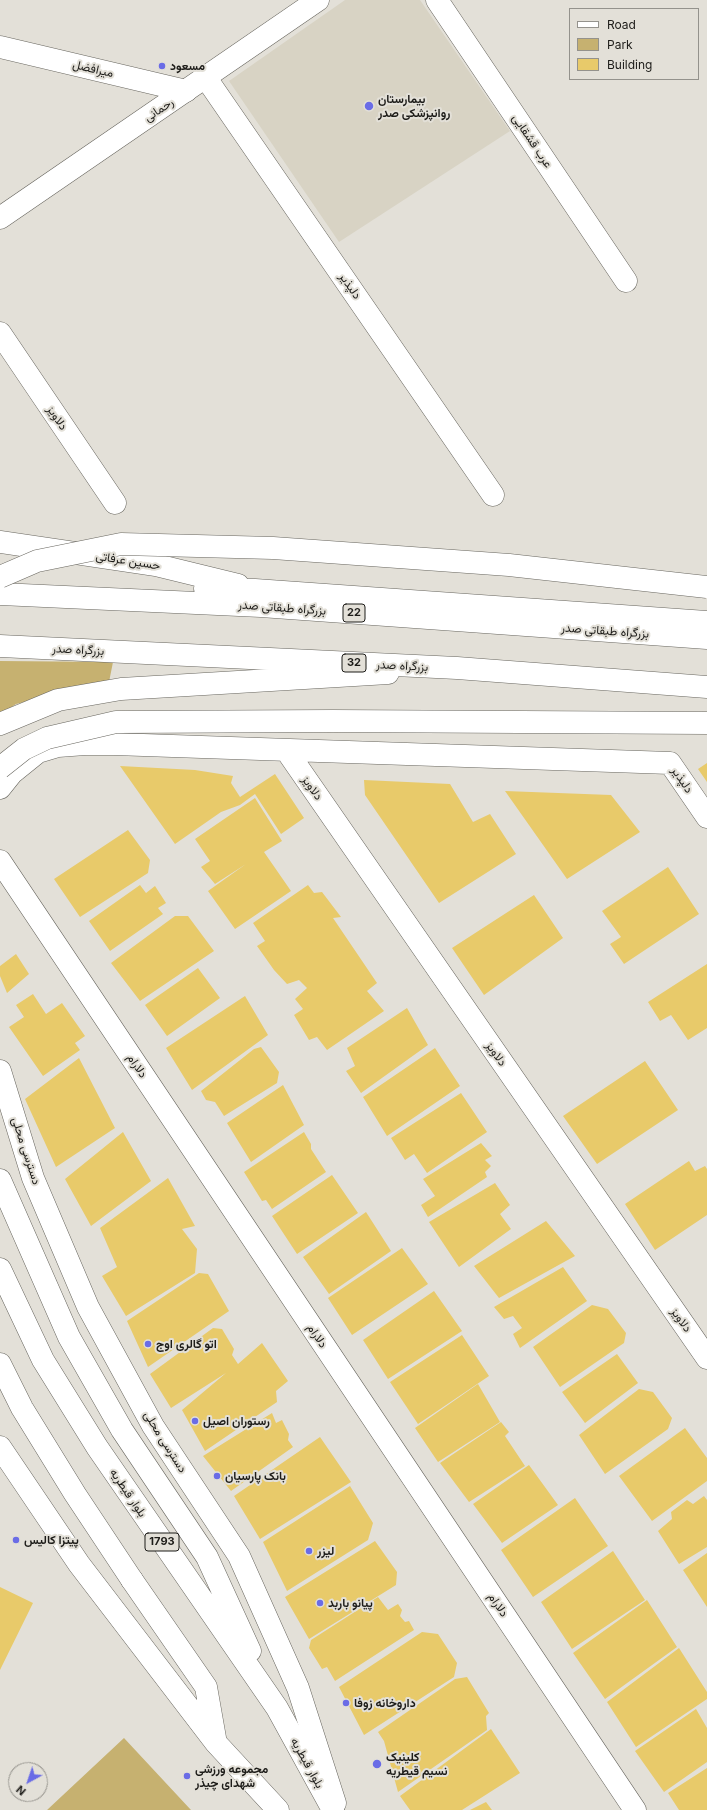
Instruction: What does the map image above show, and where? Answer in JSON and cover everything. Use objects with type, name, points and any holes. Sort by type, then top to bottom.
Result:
[{"type":"main road","name":"رحمانی","points":[[0,218],[318,0]]},
{"type":"main road","name":"عرب قشقایی","points":[[437,0],[626,281]]},
{"type":"main road","name":"میرافضل","points":[[0,47],[186,91]]},
{"type":"main road","name":"دلپذیر","points":[[206,78],[494,495]]},
{"type":"main road","name":"دلاویز","points":[[0,333],[114,503]]},
{"type":"main road","name":"حسین عرفاتی","points":[[0,542],[156,565],[255,590]]},
{"type":"main road","points":[[0,577],[36,561],[121,544],[273,548],[509,565],[707,587]]},
{"type":"main road","points":[[0,584],[255,590],[707,622]]},
{"type":"main road","name":"بزرگراه طبقاتی صدر","points":[[0,594],[261,606],[707,638]]},
{"type":"main road","points":[[0,643],[707,680]]},
{"type":"main road","name":"بزرگراه صدر","points":[[0,646],[457,668],[707,687]]},
{"type":"main road","points":[[0,724],[58,700],[121,689],[457,668]]},
{"type":"main road","points":[[0,768],[24,749],[47,738],[116,722],[341,721],[707,723]]},
{"type":"main road","points":[[0,788],[25,760],[38,752],[58,746],[114,744],[286,750]]},
{"type":"main road","name":"دلپذیر","points":[[286,750],[670,763],[707,818]]},
{"type":"main road","name":"دلاویز","points":[[286,750],[707,1358]]},
{"type":"main road","name":"دلارام","points":[[0,861],[635,1810]]},
{"type":"main road","name":"دسترسی محلی","points":[[0,1071],[34,1178],[88,1307],[153,1426],[239,1556],[298,1688],[337,1810]]},
{"type":"main road","points":[[0,1180],[69,1337],[122,1430],[206,1557],[276,1708]]},
{"type":"main road","name":"بلوار قیطریه","points":[[0,1269],[43,1360],[97,1447],[276,1708],[333,1810]]},
{"type":"main road","points":[[0,1364],[22,1408],[76,1494],[132,1580],[206,1687],[216,1742]]},
{"type":"main road","points":[[0,1447],[80,1564],[216,1742],[276,1809]]},
{"type":"shaded area","name":"بیمارستان روانپزشکی صدر","points":[[345,0],[420,0],[510,131],[339,242],[229,81]]},
{"type":"green space","points":[[0,661],[113,662],[109,682],[16,704],[0,715]]},
{"type":"green space","points":[[124,1738],[191,1810],[47,1810]]},
{"type":"building","points":[[707,763],[707,782],[698,769]]},
{"type":"building","points":[[120,766],[195,770],[233,776],[231,783],[240,797],[275,774],[304,818],[281,834],[255,794],[240,805],[221,812],[175,844]]},
{"type":"building","points":[[364,780],[450,784],[473,822],[490,814],[516,854],[439,903],[365,795]]},
{"type":"building","points":[[505,791],[611,795],[640,832],[567,879]]},
{"type":"building","points":[[255,798],[282,841],[264,852],[291,891],[235,929],[208,891],[246,864],[215,884],[201,867],[210,861],[195,839]]},
{"type":"building","points":[[128,830],[150,860],[148,873],[80,917],[54,879]]},
{"type":"building","points":[[668,867],[699,914],[624,964],[610,944],[621,937],[602,911]]},
{"type":"building","points":[[140,885],[146,893],[155,886],[166,903],[158,908],[163,914],[110,951],[89,921]]},
{"type":"building","points":[[308,885],[314,893],[322,892],[341,917],[333,918],[377,983],[367,991],[384,1011],[327,1050],[317,1037],[309,1040],[294,1015],[303,1009],[295,999],[307,988],[299,980],[287,984],[274,970],[257,946],[265,941],[253,923]]},
{"type":"building","points":[[534,895],[563,938],[484,995],[452,948]]},
{"type":"building","points":[[175,916],[188,916],[214,951],[140,1001],[111,963]]},
{"type":"building","points":[[16,954],[29,974],[7,993],[0,976],[0,966]]},
{"type":"building","points":[[707,964],[707,1028],[688,1040],[671,1015],[660,1021],[648,1002]]},
{"type":"building","points":[[198,968],[220,998],[167,1036],[145,1005]]},
{"type":"building","points":[[33,994],[46,1014],[62,1003],[85,1036],[75,1043],[80,1050],[43,1076],[9,1027],[24,1017],[16,1005]]},
{"type":"building","points":[[245,996],[268,1035],[192,1090],[166,1048]]},
{"type":"building","points":[[407,1008],[428,1045],[361,1093],[346,1071],[355,1066],[347,1048]]},
{"type":"building","points":[[261,1047],[279,1072],[277,1083],[224,1116],[215,1102],[206,1100],[201,1091],[254,1049]]},
{"type":"building","points":[[435,1048],[460,1086],[387,1136],[363,1097]]},
{"type":"building","points":[[79,1058],[115,1128],[56,1167],[25,1099]]},
{"type":"building","points":[[645,1061],[678,1110],[597,1164],[563,1116]]},
{"type":"building","points":[[283,1085],[304,1125],[251,1162],[227,1123]]},
{"type":"building","points":[[461,1093],[487,1132],[427,1173],[414,1154],[405,1160],[391,1138]]},
{"type":"building","points":[[123,1132],[151,1181],[91,1226],[65,1179]]},
{"type":"building","points":[[304,1132],[311,1144],[311,1149],[326,1172],[272,1209],[266,1200],[262,1201],[244,1172]]},
{"type":"building","points":[[481,1143],[492,1156],[485,1160],[491,1166],[485,1172],[487,1177],[428,1217],[421,1205],[435,1196],[423,1179]]},
{"type":"building","points":[[689,1161],[695,1171],[705,1166],[707,1169],[707,1215],[655,1250],[625,1204]]},
{"type":"building","points":[[332,1175],[358,1213],[297,1254],[272,1216]]},
{"type":"building","points":[[168,1178],[195,1226],[182,1229],[197,1249],[195,1273],[126,1316],[102,1276],[117,1267],[100,1228]]},
{"type":"building","points":[[495,1183],[510,1205],[500,1214],[511,1229],[459,1267],[429,1222]]},
{"type":"building","points":[[366,1212],[391,1251],[329,1294],[303,1257]]},
{"type":"building","points":[[546,1221],[575,1256],[499,1298],[474,1266]]},
{"type":"building","points":[[402,1248],[428,1284],[352,1335],[328,1298]]},
{"type":"building","points":[[563,1267],[587,1301],[520,1348],[513,1334],[522,1328],[513,1316],[504,1319],[494,1307]]},
{"type":"building","points":[[199,1273],[208,1274],[229,1311],[148,1367],[127,1321]]},
{"type":"building","points":[[434,1291],[462,1331],[388,1379],[363,1340]]},
{"type":"building","points":[[592,1305],[608,1309],[626,1333],[624,1343],[560,1387],[533,1347]]},
{"type":"building","points":[[213,1328],[222,1329],[234,1349],[232,1355],[238,1364],[262,1343],[288,1381],[276,1391],[277,1402],[205,1451],[182,1410],[226,1373],[171,1408],[150,1374]]},
{"type":"building","points":[[462,1335],[489,1376],[418,1424],[390,1382]]},
{"type":"building","points":[[617,1354],[638,1383],[585,1423],[562,1392]]},
{"type":"building","points":[[478,1384],[500,1422],[438,1462],[415,1428]]},
{"type":"building","points":[[639,1389],[653,1392],[672,1418],[668,1429],[605,1474],[579,1435]]},
{"type":"building","points":[[272,1413],[276,1423],[282,1420],[289,1434],[288,1440],[293,1447],[231,1491],[203,1456]]},
{"type":"building","points":[[501,1422],[509,1432],[505,1436],[525,1466],[469,1502],[440,1463]]},
{"type":"building","points":[[685,1428],[707,1458],[707,1481],[652,1521],[619,1476]]},
{"type":"building","points":[[320,1437],[351,1482],[260,1539],[234,1496]]},
{"type":"building","points":[[529,1465],[558,1505],[502,1543],[473,1504]]},
{"type":"building","points":[[350,1486],[373,1523],[368,1540],[287,1591],[263,1542]]},
{"type":"building","points":[[704,1496],[707,1500],[707,1547],[679,1564],[658,1531],[672,1519],[671,1512],[687,1500],[693,1504]]},
{"type":"building","points":[[575,1498],[608,1546],[533,1597],[501,1550]]},
{"type":"building","points":[[375,1541],[397,1572],[396,1585],[309,1639],[285,1597]]},
{"type":"building","points":[[613,1551],[645,1600],[572,1649],[541,1602]]},
{"type":"building","points":[[707,1553],[707,1607],[683,1570]]},
{"type":"building","points":[[0,1587],[33,1603],[0,1670]]},
{"type":"building","points":[[378,1597],[388,1610],[398,1604],[402,1610],[400,1616],[405,1622],[409,1621],[414,1630],[335,1681],[327,1667],[322,1669],[309,1648],[311,1640]]},
{"type":"building","points":[[647,1600],[677,1647],[605,1699],[573,1653]]},
{"type":"building","points":[[422,1632],[438,1634],[457,1663],[454,1677],[364,1735],[339,1687]]},
{"type":"building","points":[[679,1648],[707,1692],[707,1699],[636,1747],[607,1702]]},
{"type":"building","points":[[467,1677],[489,1713],[486,1716],[487,1730],[398,1792],[384,1741],[378,1732],[455,1679]]},
{"type":"building","points":[[696,1709],[707,1728],[707,1762],[664,1792],[635,1751]]},
{"type":"building","points":[[491,1729],[520,1773],[462,1810],[410,1810],[400,1796]]},
{"type":"building","points":[[707,1768],[707,1810],[679,1810],[668,1793]]},
{"type":"building","points":[[486,1802],[492,1810],[470,1810]]},
{"type":"place","name":"مسعود","points":[[162,66]]},
{"type":"place","name":"بیمارستان روانپزشکی صدر","points":[[369,106]]},
{"type":"place","name":"اتو گالری اوج","points":[[148,1344]]},
{"type":"place","name":"رستوران اصیل","points":[[195,1421]]},
{"type":"place","name":"بانک پارسیان","points":[[217,1476]]},
{"type":"place","name":"پیتزا کالیس","points":[[16,1540]]},
{"type":"place","name":"ليزر","points":[[309,1551]]},
{"type":"place","name":"پیانو باربد","points":[[320,1603]]},
{"type":"place","name":"داروخانه زوفا","points":[[346,1703]]},
{"type":"place","name":"کلینیک نسیم قیطریه","points":[[377,1764]]},
{"type":"place","name":"مجموعه ورزشی شهدای چیذر","points":[[187,1776]]}]
